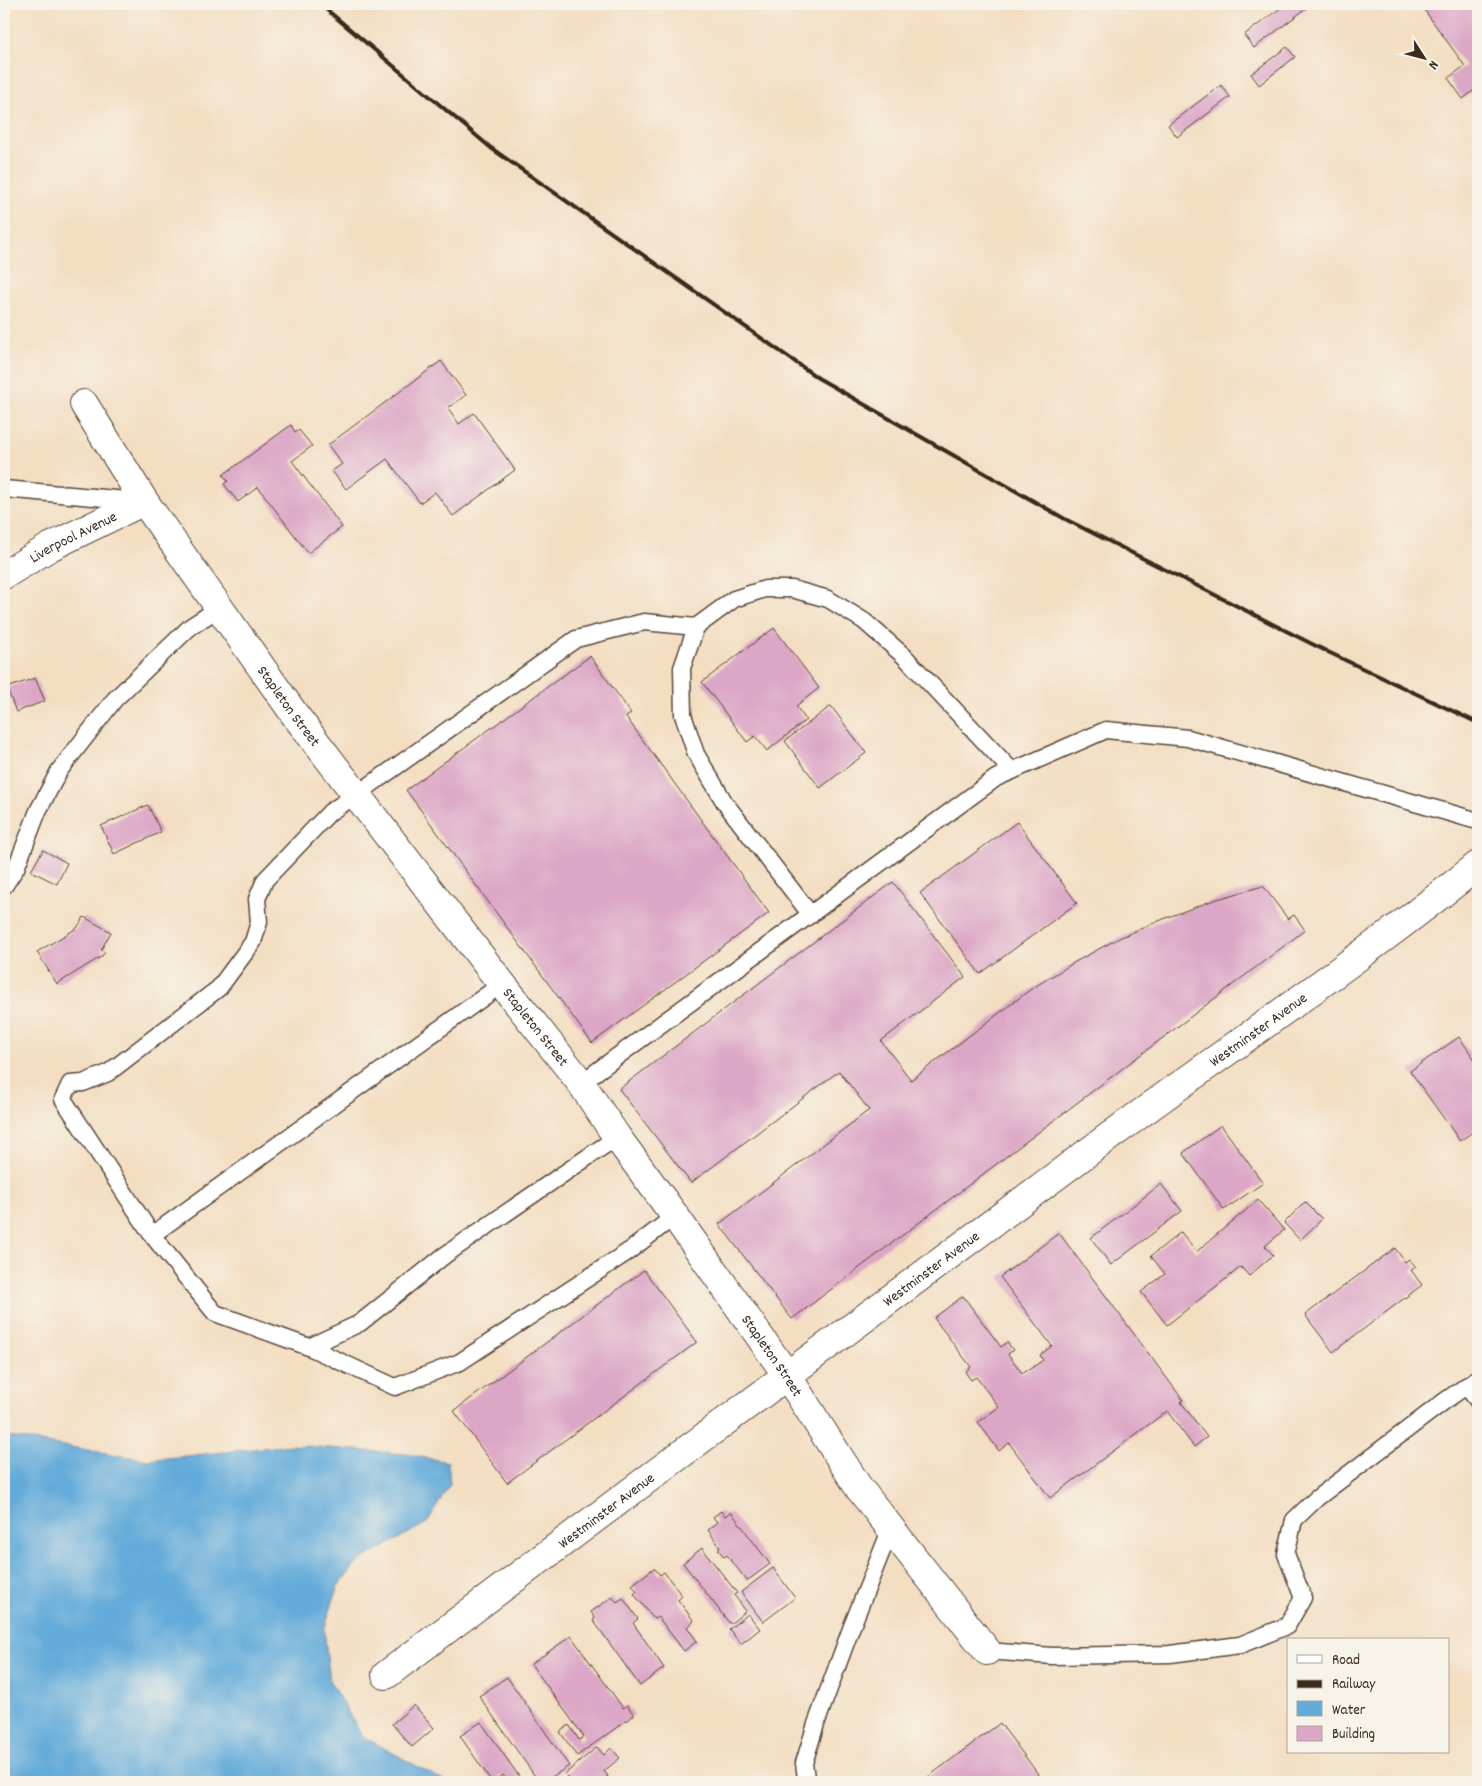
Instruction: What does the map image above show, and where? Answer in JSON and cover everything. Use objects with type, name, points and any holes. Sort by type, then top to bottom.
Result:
[{"type":"street","name":"Stapleton Street","points":[[84,404],[144,501],[295,715],[502,984],[581,1083],[616,1137],[675,1216],[786,1374],[860,1488],[987,1651]]},
{"type":"street","name":"Liverpool Avenue","points":[[4,575],[50,547],[144,501]]},
{"type":"street","name":"Westminster Avenue","points":[[386,1675],[786,1374],[1165,1095],[1422,910],[1478,865]]},
{"type":"lane","points":[[4,489],[144,501]]},
{"type":"lane","points":[[811,915],[725,803],[696,754],[683,715],[682,668],[696,627],[734,599],[765,590],[792,589],[828,599],[864,621],[904,656],[1012,771]]},
{"type":"lane","points":[[4,886],[16,868],[38,811],[59,770],[115,699],[190,627],[219,608]]},
{"type":"lane","points":[[675,1216],[629,1251],[460,1362],[395,1387],[309,1347],[215,1314],[152,1235],[64,1099],[70,1084],[83,1083],[108,1073],[219,988],[253,942],[259,922],[257,899],[265,880],[330,812],[356,796],[576,639],[644,622],[696,627]]},
{"type":"lane","points":[[581,1083],[996,778],[1106,730],[1188,738],[1478,821]]},
{"type":"lane","points":[[152,1235],[502,984]]},
{"type":"lane","points":[[309,1347],[360,1323],[445,1255],[616,1137]]},
{"type":"lane","points":[[987,1651],[1052,1656],[1170,1654],[1240,1644],[1288,1626],[1303,1598],[1286,1554],[1294,1520],[1317,1498],[1472,1382],[1478,1401]]},
{"type":"lane","points":[[806,1778],[804,1763],[816,1724],[891,1528]]},
{"type":"water","points":[[4,1436],[148,1460],[291,1445],[406,1454],[448,1462],[450,1484],[427,1523],[359,1561],[338,1586],[324,1630],[330,1682],[362,1736],[446,1782],[4,1782]]},
{"type":"building","points":[[1286,4],[1312,4],[1254,48],[1244,35]]},
{"type":"building","points":[[1420,4],[1478,4],[1478,87],[1463,99],[1448,78],[1465,66]]},
{"type":"building","points":[[1287,47],[1295,57],[1259,85],[1251,74]]},
{"type":"building","points":[[1221,85],[1230,97],[1177,137],[1168,125]]},
{"type":"building","points":[[441,361],[466,395],[448,408],[459,424],[474,413],[515,470],[453,516],[435,492],[420,503],[387,459],[346,489],[332,471],[342,464],[328,445]]},
{"type":"building","points":[[291,425],[295,432],[299,430],[312,446],[292,461],[342,527],[308,553],[258,487],[238,502],[224,484],[228,481],[223,475]]},
{"type":"building","points":[[774,628],[819,688],[796,706],[806,720],[767,751],[755,736],[747,742],[702,682]]},
{"type":"building","points":[[590,656],[631,713],[626,717],[769,913],[592,1043],[406,790]]},
{"type":"building","points":[[35,678],[45,701],[16,712],[7,688]]},
{"type":"building","points":[[831,706],[866,753],[820,788],[785,741]]},
{"type":"building","points":[[148,805],[161,832],[114,854],[101,826]]},
{"type":"building","points":[[1017,822],[1077,903],[980,974],[920,893]]},
{"type":"building","points":[[43,850],[67,863],[57,884],[31,871]]},
{"type":"building","points":[[893,882],[965,977],[881,1041],[911,1080],[1031,989],[1119,938],[1166,918],[1214,900],[1263,886],[1288,919],[1294,915],[1305,930],[792,1319],[719,1224],[869,1110],[839,1071],[691,1183],[619,1089]]},
{"type":"building","points":[[84,917],[111,932],[101,950],[105,952],[102,956],[57,984],[37,952],[77,928]]},
{"type":"building","points":[[1459,1037],[1478,1064],[1478,1128],[1460,1141],[1410,1071]]},
{"type":"building","points":[[1221,1125],[1263,1183],[1224,1210],[1183,1153]]},
{"type":"building","points":[[1161,1184],[1182,1211],[1111,1265],[1091,1238]]},
{"type":"building","points":[[1258,1200],[1284,1230],[1265,1246],[1273,1255],[1249,1276],[1241,1267],[1167,1325],[1141,1292],[1165,1274],[1151,1256],[1181,1232],[1196,1252]]},
{"type":"building","points":[[1305,1202],[1322,1219],[1300,1240],[1284,1223]]},
{"type":"building","points":[[1059,1233],[1183,1400],[1181,1402],[1207,1437],[1194,1447],[1167,1411],[1050,1498],[1009,1443],[999,1451],[978,1422],[999,1407],[976,1377],[971,1380],[965,1372],[971,1367],[934,1318],[963,1296],[1001,1347],[1007,1342],[1013,1350],[1008,1354],[1022,1373],[1029,1370],[1043,1360],[1040,1355],[1052,1346],[1000,1277]]},
{"type":"building","points":[[1395,1248],[1405,1262],[1409,1259],[1416,1267],[1411,1270],[1422,1285],[1333,1352],[1305,1315]]},
{"type":"building","points":[[644,1270],[697,1342],[507,1483],[454,1411]]},
{"type":"building","points":[[721,1511],[725,1516],[731,1512],[770,1564],[747,1581],[727,1555],[724,1557],[718,1549],[720,1547],[708,1530],[717,1522],[713,1517]]},
{"type":"building","points":[[702,1548],[737,1593],[734,1595],[746,1611],[730,1624],[683,1563]]},
{"type":"building","points":[[654,1568],[660,1575],[664,1572],[682,1596],[678,1600],[694,1621],[687,1627],[697,1641],[684,1651],[658,1617],[654,1619],[634,1594],[637,1591],[632,1585]]},
{"type":"building","points":[[773,1568],[795,1598],[763,1622],[741,1592]]},
{"type":"building","points":[[612,1597],[617,1602],[623,1598],[638,1619],[633,1623],[664,1668],[640,1686],[593,1620],[595,1618],[591,1612]]},
{"type":"building","points":[[748,1614],[760,1629],[741,1644],[729,1629]]},
{"type":"building","points":[[571,1636],[623,1708],[627,1705],[634,1715],[577,1756],[560,1732],[569,1725],[579,1740],[584,1737],[531,1664]]},
{"type":"building","points":[[507,1677],[569,1766],[544,1782],[539,1782],[479,1696]]},
{"type":"building","points":[[414,1705],[434,1728],[412,1747],[392,1724]]},
{"type":"building","points":[[481,1722],[523,1782],[508,1782],[503,1775],[492,1782],[460,1736]]},
{"type":"building","points":[[1000,1723],[1044,1782],[925,1782],[924,1780]]},
{"type":"building","points":[[597,1747],[604,1755],[611,1748],[620,1758],[604,1771],[608,1776],[600,1782],[572,1782],[565,1774]]},
{"type":"railway","points":[[320,4],[491,148],[818,378],[1065,519],[1328,652],[1478,723]]}]
